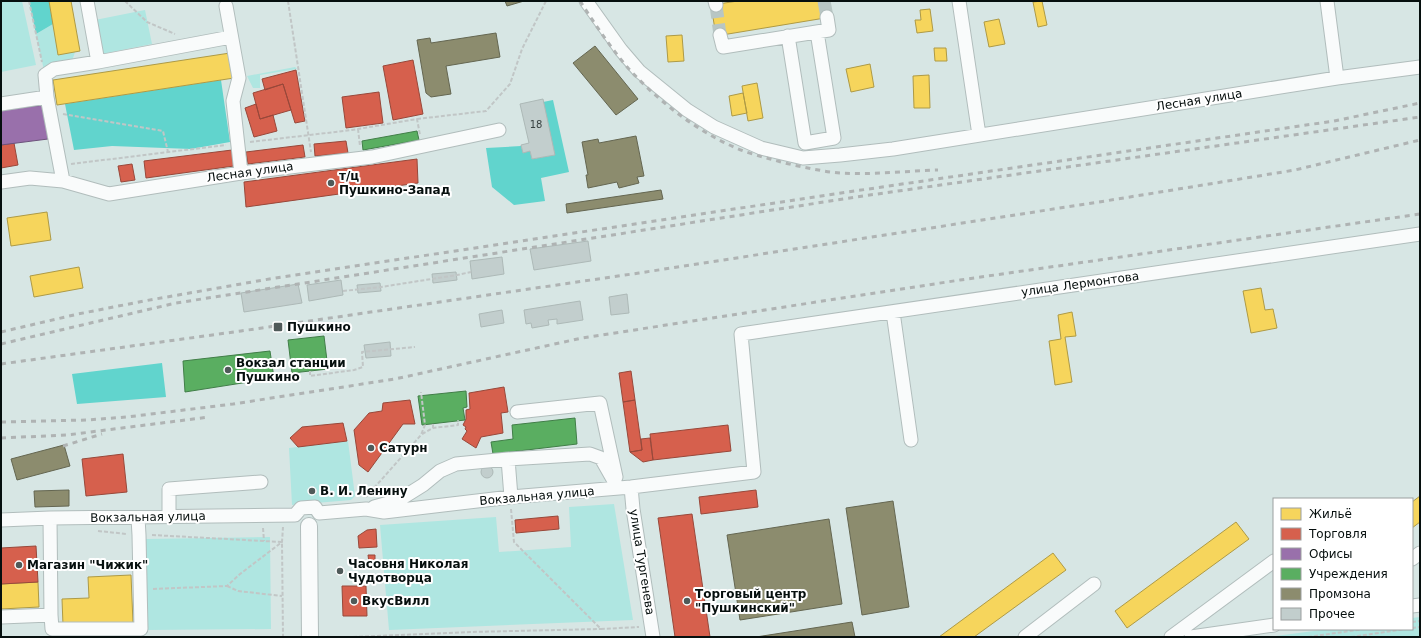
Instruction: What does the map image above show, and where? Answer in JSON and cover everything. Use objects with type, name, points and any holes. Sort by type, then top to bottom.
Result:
[{"type":"main road","points":[[309,526],[310,637]]},
{"type":"street","points":[[88,1],[98,62]]},
{"type":"street","name":"Лесная улица","points":[[586,1],[621,50],[639,71],[687,110],[714,127],[761,148],[804,158],[894,149],[1337,78],[1420,67]]},
{"type":"street","points":[[959,1],[978,135]]},
{"type":"street","points":[[1326,1],[1337,78]]},
{"type":"street","points":[[225,12],[239,78],[233,101],[241,173]]},
{"type":"street","points":[[720,35],[723,47],[829,30],[827,17]]},
{"type":"street","points":[[788,36],[805,143],[834,138],[817,32]]},
{"type":"street","points":[[63,181],[47,97],[45,75],[54,69],[231,37]]},
{"type":"street","points":[[1,104],[47,97]]},
{"type":"street","name":"Лесная улица","points":[[1,182],[30,178],[63,181],[109,194],[312,163],[372,157],[499,130]]},
{"type":"street","name":"улица Лермонтова","points":[[754,472],[740,334],[1420,234]]},
{"type":"street","points":[[893,312],[911,440]]},
{"type":"street","name":"улица Тургенева","points":[[518,412],[600,403],[633,510],[653,637]]},
{"type":"street","points":[[366,503],[399,500],[423,485],[440,471],[456,464],[590,454],[600,458],[625,488]]},
{"type":"street","points":[[508,459],[511,497]]},
{"type":"street","name":"Вокзальная улица","points":[[1,520],[290,515],[302,508],[315,507],[319,513],[366,503],[384,512],[511,497],[625,488],[754,472]]},
{"type":"street","points":[[169,517],[169,488],[261,482]]},
{"type":"street","points":[[290,515],[300,523],[309,526],[316,523],[319,513]]},
{"type":"street","points":[[50,518],[52,629],[124,633],[141,629],[140,535],[138,518]]},
{"type":"street","points":[[1171,637],[1273,562]]},
{"type":"street","points":[[1025,637],[1094,584]]},
{"type":"street","points":[[1,617],[51,614]]},
{"type":"street","points":[[1191,637],[1273,625]]},
{"type":"path","points":[[29,1],[45,75]]},
{"type":"path","points":[[125,1],[147,22],[175,35]]},
{"type":"path","points":[[288,1],[312,163]]},
{"type":"path","points":[[417,119],[486,111],[510,84],[522,49],[546,1]]},
{"type":"path","points":[[50,111],[163,131],[168,152]]},
{"type":"path","points":[[358,129],[360,146],[362,145]]},
{"type":"path","points":[[343,291],[381,287],[471,272]]},
{"type":"path","points":[[310,371],[310,376],[354,370],[363,367],[362,352],[415,347]]},
{"type":"path","points":[[366,503],[421,435],[425,425],[421,392]]},
{"type":"path","points":[[421,435],[433,428],[458,425],[458,420]]},
{"type":"path","points":[[511,497],[514,542],[601,629]]},
{"type":"path","points":[[283,637],[282,542],[290,515]]},
{"type":"path","points":[[95,531],[140,535],[282,542]]},
{"type":"path","points":[[228,586],[240,574],[282,542]]},
{"type":"path","points":[[140,590],[228,586],[238,591],[282,596]]},
{"type":"path","points":[[353,637],[644,627]]},
{"type":"path","points":[[1308,637],[1357,630]]},
{"type":"path","points":[[1352,637],[1399,630]]},
{"type":"path","points":[[470,632],[470,637]]},
{"type":"shaded area","points":[[1,1],[22,1],[36,65],[1,72]]},
{"type":"shaded area","points":[[29,1],[49,1],[53,24],[36,34]]},
{"type":"shaded area","points":[[145,10],[152,44],[102,54],[95,20]]},
{"type":"shaded area","points":[[53,24],[58,55],[75,52],[70,67],[45,75],[36,34]]},
{"type":"shaded area","points":[[295,67],[297,69],[260,75],[260,88],[253,88],[247,76]]},
{"type":"shaded area","points":[[221,80],[230,142],[191,149],[112,146],[74,150],[65,104]]},
{"type":"shaded area","points":[[553,100],[569,172],[541,178],[545,201],[514,205],[492,187],[486,148],[521,146],[523,152],[530,151],[532,159],[554,155],[543,102]]},
{"type":"shaded area","points":[[162,363],[166,397],[77,404],[72,374]]},
{"type":"shaded area","points":[[348,441],[355,496],[351,500],[292,505],[289,448]]},
{"type":"shaded area","points":[[614,504],[633,620],[389,630],[380,525],[496,517],[499,552],[571,547],[569,507]]},
{"type":"shaded area","points":[[270,537],[271,629],[147,630],[146,539]]},
{"type":"shaded area","points":[[1420,617],[1420,637],[1269,637],[1322,630],[1413,630],[1413,618]]},
{"type":"building: Жильё","points":[[49,1],[71,1],[80,51],[58,55]]},
{"type":"building: Жильё","points":[[738,1],[828,1],[831,17],[716,36],[711,5]]},
{"type":"building: Жильё","points":[[1042,1],[1047,25],[1038,27],[1033,2]]},
{"type":"building: Жильё","points":[[930,9],[933,31],[917,33],[915,20],[921,20],[920,10]]},
{"type":"building: Жильё","points":[[999,19],[1005,44],[989,47],[984,22]]},
{"type":"building: Жильё","points":[[682,35],[684,61],[668,62],[666,36]]},
{"type":"building: Жильё","points":[[934,48],[946,48],[947,61],[935,61]]},
{"type":"building: Жильё","points":[[230,53],[234,78],[57,105],[53,80]]},
{"type":"building: Жильё","points":[[870,64],[874,87],[851,92],[846,69]]},
{"type":"building: Жильё","points":[[929,75],[930,108],[914,108],[913,76]]},
{"type":"building: Жильё","points":[[757,83],[763,118],[748,121],[742,86]]},
{"type":"building: Жильё","points":[[743,93],[747,113],[732,116],[729,96]]},
{"type":"building: Жильё","points":[[47,212],[51,240],[11,246],[7,218]]},
{"type":"building: Жильё","points":[[79,267],[83,288],[34,297],[30,276]]},
{"type":"building: Жильё","points":[[1261,288],[1265,310],[1273,309],[1277,328],[1251,333],[1243,291]]},
{"type":"building: Жильё","points":[[1072,312],[1076,336],[1065,337],[1072,382],[1055,385],[1049,341],[1061,339],[1058,315]]},
{"type":"building: Жильё","points":[[1420,496],[1420,522],[1413,527],[1413,501]]},
{"type":"building: Жильё","points":[[1236,522],[1249,539],[1127,628],[1115,611]]},
{"type":"building: Жильё","points":[[1053,553],[1066,570],[974,637],[939,637]]},
{"type":"building: Жильё","points":[[131,575],[133,623],[63,625],[62,599],[89,598],[88,577]]},
{"type":"building: Жильё","points":[[38,582],[39,607],[1,609],[1,584]]},
{"type":"building: Торговля","points":[[413,60],[423,114],[393,120],[383,66]]},
{"type":"building: Торговля","points":[[296,70],[305,121],[295,123],[283,84],[265,90],[262,79]]},
{"type":"building: Торговля","points":[[283,84],[291,110],[260,119],[253,93]]},
{"type":"building: Торговля","points":[[379,92],[383,123],[346,128],[342,97]]},
{"type":"building: Торговля","points":[[256,104],[260,119],[273,115],[277,131],[254,137],[245,108]]},
{"type":"building: Торговля","points":[[346,141],[348,153],[315,156],[314,144]]},
{"type":"building: Торговля","points":[[14,143],[18,165],[1,168],[1,145]]},
{"type":"building: Торговля","points":[[303,145],[305,157],[248,164],[246,152]]},
{"type":"building: Торговля","points":[[232,150],[234,166],[146,178],[144,161]]},
{"type":"building: Торговля","name":"т/ц Пушкино-Запад","points":[[417,159],[418,183],[246,207],[244,182]]},
{"type":"building: Торговля","points":[[132,164],[135,180],[121,182],[118,166]]},
{"type":"building: Торговля","points":[[631,371],[635,400],[623,402],[619,373]]},
{"type":"building: Торговля","points":[[504,387],[508,412],[501,413],[503,433],[481,437],[476,448],[462,439],[467,431],[465,429],[466,427],[463,425],[466,419],[466,410],[470,409],[469,393]]},
{"type":"building: Торговля","name":"Сатурн","points":[[410,400],[415,424],[403,424],[368,472],[359,465],[354,430],[369,413],[382,411],[383,403]]},
{"type":"building: Торговля","points":[[635,400],[642,450],[630,452],[623,402]]},
{"type":"building: Торговля","points":[[343,423],[347,441],[298,447],[290,438],[302,427]]},
{"type":"building: Торговля","points":[[728,425],[731,451],[653,460],[650,434]]},
{"type":"building: Торговля","points":[[650,438],[653,460],[643,462],[630,452],[642,450],[641,439]]},
{"type":"building: Торговля","points":[[123,454],[127,492],[86,496],[82,459]]},
{"type":"building: Торговля","points":[[756,490],[758,507],[701,514],[699,497]]},
{"type":"building: Торговля","name":"Торговый центр \"Пушкинский\"","points":[[692,514],[710,637],[675,637],[658,518]]},
{"type":"building: Торговля","points":[[558,516],[559,529],[516,533],[515,520]]},
{"type":"building: Торговля","points":[[376,529],[377,547],[359,548],[358,536],[367,530]]},
{"type":"building: Торговля","name":"Магазин \"Чижик\"","points":[[36,546],[38,582],[1,584],[1,548]]},
{"type":"building: Торговля","points":[[368,555],[375,555],[375,563],[369,563]]},
{"type":"building: Торговля","name":"ВкусВилл","points":[[342,586],[366,586],[367,616],[343,616]]},
{"type":"building: Офисы","points":[[44,105],[48,139],[1,145],[1,110]]},
{"type":"building: Учреждения","points":[[417,131],[419,140],[363,150],[362,141]]},
{"type":"building: Учреждения","name":"Вокзал станции Пушкино","points":[[324,336],[328,369],[292,373],[288,340]]},
{"type":"building: Учреждения","name":"Вокзал станции Пушкино","points":[[270,351],[274,378],[185,392],[183,361]]},
{"type":"building: Учреждения","points":[[466,391],[467,407],[463,408],[465,420],[422,425],[418,396]]},
{"type":"building: Учреждения","points":[[575,418],[577,444],[493,454],[491,442],[513,439],[512,425]]},
{"type":"building: Промзона","points":[[505,1],[524,1],[507,6]]},
{"type":"building: Промзона","points":[[496,33],[500,57],[446,66],[451,94],[431,97],[426,93],[417,40],[430,38],[431,43]]},
{"type":"building: Промзона","points":[[595,46],[638,99],[616,115],[573,63]]},
{"type":"building: Промзона","points":[[636,136],[644,176],[637,177],[639,183],[619,188],[617,182],[588,188],[586,175],[588,175],[582,142],[598,139],[599,143]]},
{"type":"building: Промзона","points":[[661,190],[663,199],[567,213],[566,204]]},
{"type":"building: Промзона","points":[[64,445],[70,466],[17,480],[11,459]]},
{"type":"building: Промзона","points":[[69,490],[69,506],[35,507],[34,491]]},
{"type":"building: Промзона","points":[[893,501],[909,607],[862,615],[846,508]]},
{"type":"building: Промзона","points":[[829,519],[842,604],[740,620],[727,535]]},
{"type":"building: Промзона","points":[[852,622],[855,637],[756,637]]},
{"type":"building: Прочее","points":[[543,99],[555,155],[532,159],[530,151],[523,153],[521,145],[529,143],[520,104]]},
{"type":"building: Прочее","points":[[588,241],[591,261],[534,270],[530,249]]},
{"type":"building: Прочее","points":[[502,257],[504,274],[472,279],[470,261]]},
{"type":"building: Прочее","points":[[456,272],[457,280],[433,283],[432,274]]},
{"type":"building: Прочее","points":[[341,280],[343,295],[309,301],[307,285]]},
{"type":"building: Прочее","points":[[380,283],[381,291],[358,293],[357,285]]},
{"type":"building: Прочее","points":[[298,284],[302,303],[244,312],[241,293]]},
{"type":"building: Прочее","points":[[627,294],[629,313],[611,315],[609,297]]},
{"type":"building: Прочее","points":[[580,301],[583,320],[557,324],[557,319],[548,320],[549,325],[532,328],[531,323],[526,324],[524,310]]},
{"type":"building: Прочее","points":[[502,310],[504,323],[481,327],[479,314]]},
{"type":"building: Прочее","points":[[390,342],[391,356],[366,358],[364,345]]},
{"type":"building: Прочее","points":[[489,466],[492,467],[492,477],[485,478],[482,477],[481,470],[482,467]]},
{"type":"tunnel","points":[[824,1],[827,17]]},
{"type":"tunnel","points":[[716,5],[720,35]]},
{"type":"railway","points":[[580,1],[615,52],[640,81],[682,117],[713,137],[729,145],[746,152],[781,162],[811,169],[835,172],[865,174],[938,170]]},
{"type":"railway","points":[[1,332],[78,314],[275,278],[1334,121],[1420,103]]},
{"type":"railway","points":[[1,344],[176,303],[856,197],[1420,117]]},
{"type":"railway","points":[[1,364],[241,331],[639,273],[1099,202],[1295,170],[1420,140]]},
{"type":"railway","points":[[1,422],[87,420],[127,417],[233,404],[395,379],[582,338],[960,280],[1420,214]]},
{"type":"railway","points":[[1,438],[67,435],[209,417]]},
{"type":"railway","points":[[63,446],[102,434]]},
{"type":"place","name":"т/ц Пушкино-Запад","points":[[331,183]]},
{"type":"place","name":"Пушкино","points":[[278,327]]},
{"type":"place","name":"Вокзал станции Пушкино","points":[[228,370]]},
{"type":"place","name":"Сатурн","points":[[371,448]]},
{"type":"place","name":"В. И. Ленину","points":[[312,491]]},
{"type":"place","name":"Магазин \"Чижик\"","points":[[19,565]]},
{"type":"place","name":"Часовня Николая Чудотворца","points":[[340,571]]},
{"type":"place","name":"ВкусВилл","points":[[354,601]]},
{"type":"place","name":"Торговый центр \"Пушкинский\"","points":[[687,601]]}]
